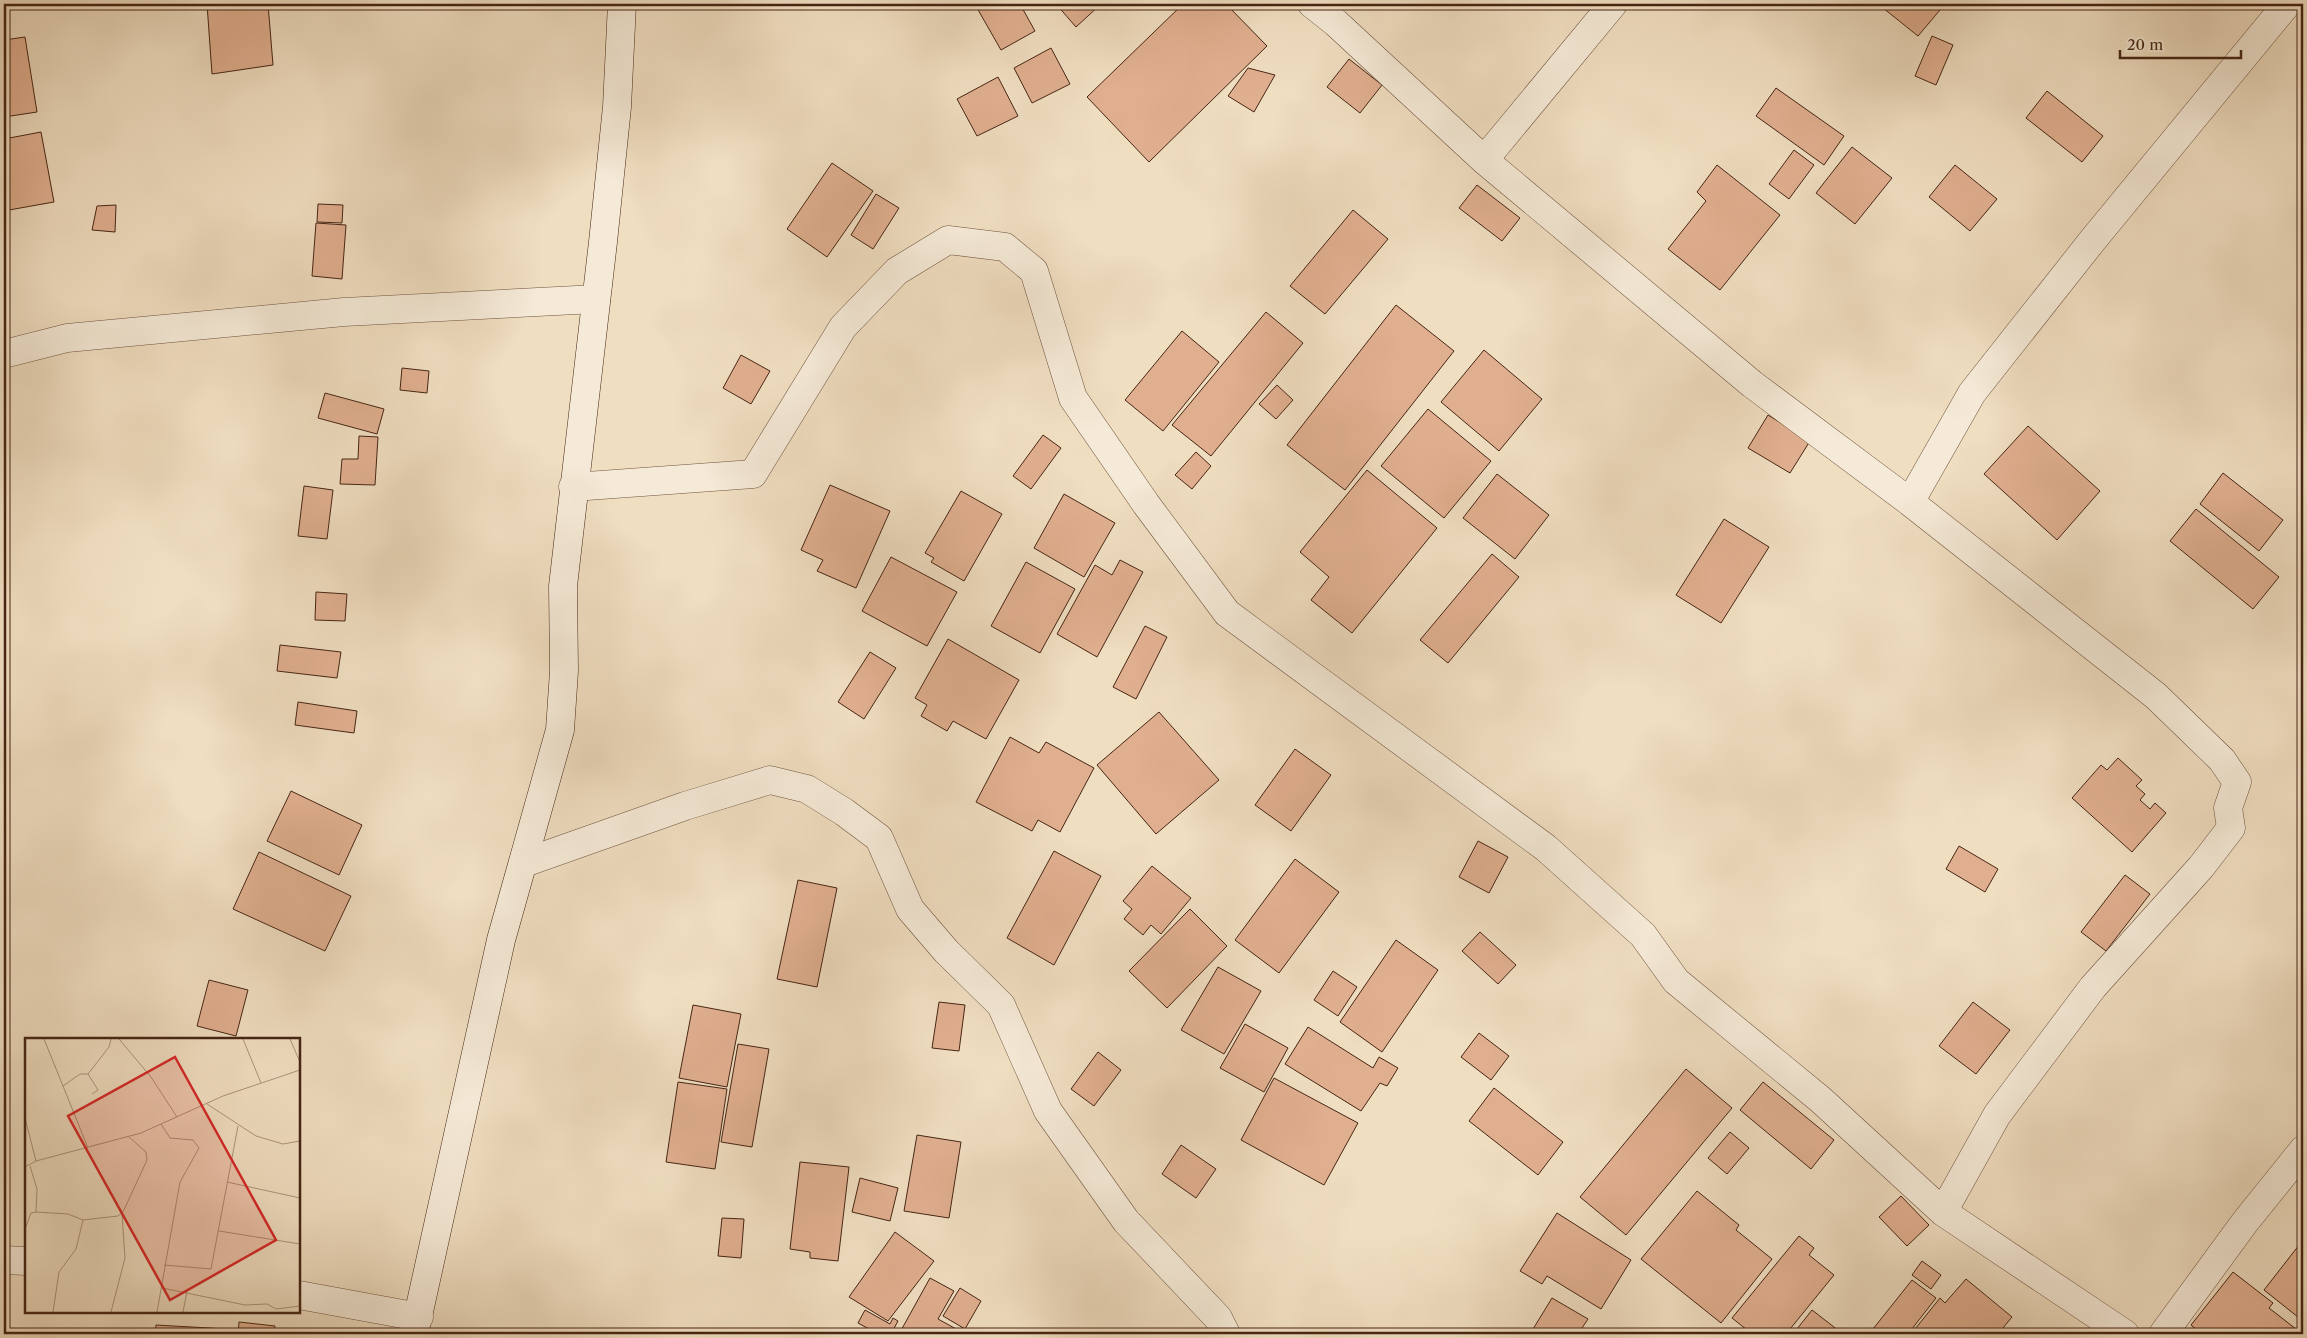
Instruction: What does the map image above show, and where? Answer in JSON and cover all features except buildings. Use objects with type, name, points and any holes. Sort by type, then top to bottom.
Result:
[{"type":"street","points":[[300,1295],[417,1326],[501,940],[524,863],[544,781],[560,730],[564,671],[563,586],[617,107],[622,4]]},
{"type":"street","points":[[1312,4],[1336,23],[1484,160],[1752,384],[1910,502],[2156,696],[2222,760],[2237,782],[2228,808],[2231,828],[2201,867],[2093,987],[2008,1100],[1997,1115],[1943,1212]]},
{"type":"street","points":[[1484,160],[1614,4]]},
{"type":"street","points":[[1910,502],[1972,393],[2092,241],[2287,4]]},
{"type":"street","points":[[573,487],[753,474],[843,327],[897,271],[948,240],[1005,246],[1034,271],[1073,398],[1146,504],[1227,613],[1546,848],[1643,935],[1676,981],[1821,1100],[1943,1212],[2125,1334]]},
{"type":"street","points":[[4,354],[67,338],[334,312],[596,299]]},
{"type":"street","points":[[524,863],[685,806],[770,780],[807,789],[844,812],[879,838],[910,909],[946,951],[1001,1005],[1048,1111],[1126,1221],[1218,1318],[1226,1334]]},
{"type":"street","points":[[2163,1334],[2245,1222],[2303,1150]]},
{"type":"street","points":[[4,1260],[25,1261]]}]
